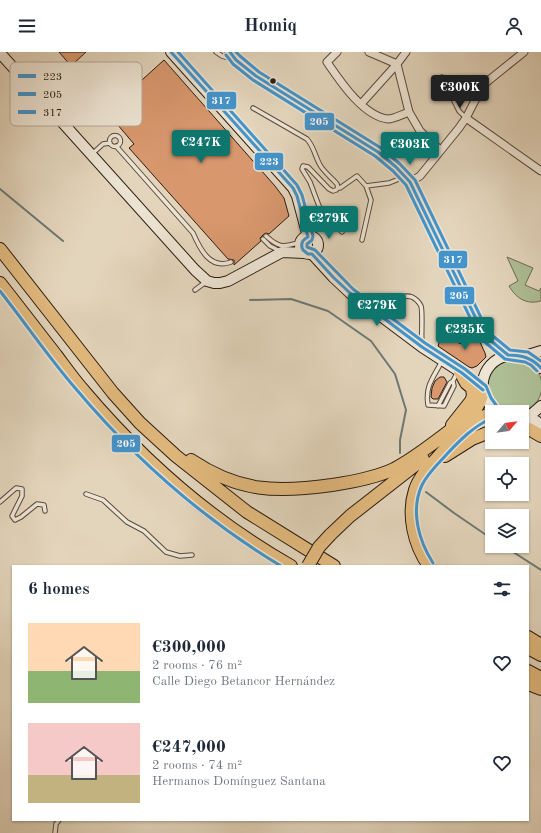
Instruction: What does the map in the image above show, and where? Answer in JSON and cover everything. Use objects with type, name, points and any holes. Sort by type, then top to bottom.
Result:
[{"type":"highway","points":[[0,249],[90,365],[140,423],[176,456],[247,512],[332,565]]},
{"type":"highway","points":[[0,283],[92,401],[122,434],[163,474],[236,540],[277,565]]},
{"type":"highway","points":[[309,565],[319,547],[350,516],[448,438],[454,422],[471,401],[473,396],[472,388],[458,375]]},
{"type":"highway","points":[[428,565],[418,548],[413,528],[411,511],[415,490],[426,470],[448,438],[446,438],[461,426],[476,410],[480,404],[483,391]]},
{"type":"highway","points":[[140,423],[159,433],[190,460],[206,470],[241,484],[281,490],[333,485],[373,477],[411,460],[485,416]]},
{"type":"highway","points":[[529,429],[541,436]]},
{"type":"highway","points":[[426,470],[466,442],[485,433]]},
{"type":"highway","points":[[188,496],[241,535],[289,565]]},
{"type":"highway","points":[[529,638],[541,645]]},
{"type":"highway","points":[[529,649],[541,655]]},
{"type":"highway","points":[[529,672],[541,678]]},
{"type":"highway","points":[[529,684],[541,688]]},
{"type":"main road","points":[[171,52],[292,188],[297,196],[305,239],[301,248],[340,285],[442,361],[458,375],[483,391]]},
{"type":"main road","points":[[230,52],[236,60],[256,76],[378,152],[396,167],[408,180],[482,331],[508,355]]},
{"type":"main road","points":[[0,53],[10,64]]},
{"type":"main road","points":[[66,126],[195,270],[207,281],[214,283],[228,281],[282,252],[308,253],[317,250],[318,242],[314,238],[305,239]]},
{"type":"main road","points":[[525,356],[541,351]]},
{"type":"main road","points":[[490,405],[483,391],[487,370],[495,361],[508,355],[516,354],[532,359],[541,368]]},
{"type":"main road","points":[[458,375],[476,374],[487,370]]},
{"type":"main road","points":[[529,416],[541,406]]},
{"type":"main road","points":[[529,421],[536,421],[541,425]]},
{"type":"street","points":[[337,52],[327,62],[341,82],[361,104],[377,116],[390,119],[409,112]]},
{"type":"street","points":[[369,52],[397,64]]},
{"type":"street","points":[[361,104],[406,52]]},
{"type":"street","points":[[408,180],[420,176],[466,118],[483,85],[524,52]]},
{"type":"street","points":[[397,64],[409,112],[420,131],[440,150]]},
{"type":"street","points":[[466,118],[541,171]]},
{"type":"lane","points":[[216,52],[222,56],[236,60]]},
{"type":"lane","points":[[442,77],[460,111],[466,118]]},
{"type":"lane","points":[[253,108],[307,139],[315,150],[320,166],[337,184],[338,188]]},
{"type":"lane","points":[[110,143],[112,136],[118,136],[120,143],[116,146]]},
{"type":"lane","points":[[92,154],[103,144],[110,143],[112,146],[116,146],[194,233],[201,250],[210,260],[218,264],[230,262]]},
{"type":"lane","points":[[342,232],[319,206],[310,182],[302,171],[303,166],[308,167],[333,191],[357,176],[366,186],[371,200],[362,240]]},
{"type":"lane","points":[[366,186],[408,180]]},
{"type":"lane","points":[[282,252],[270,246],[265,238],[283,247],[305,239]]},
{"type":"lane","points":[[195,290],[207,281]]},
{"type":"lane","points":[[386,320],[398,300],[409,296],[416,299],[421,306],[422,347]]},
{"type":"lane","points":[[442,361],[426,394],[428,405],[444,406],[458,375]]},
{"type":"lane","points":[[0,502],[16,488],[22,489],[22,496],[12,516],[15,520],[21,517],[36,504],[44,505],[45,512]]},
{"type":"lane","points":[[86,494],[103,500],[127,522],[144,531],[166,552],[180,556],[192,555]]},
{"type":"lane","points":[[56,833],[56,824],[58,821]]},
{"type":"green space","points":[[507,257],[533,268],[525,285],[539,291],[541,288],[541,301],[531,302],[522,300],[515,294],[509,286],[518,281]]},
{"type":"green space","points":[[515,359],[525,361],[534,367],[540,376],[542,386],[540,396],[534,405],[529,409],[529,405],[496,405],[490,396],[488,386],[490,376],[496,367],[505,361]]},
{"type":"building","points":[[59,52],[86,52],[75,62],[68,62]]},
{"type":"building","points":[[164,60],[284,198],[289,216],[269,234],[264,234],[260,238],[261,241],[234,265],[234,260],[228,259],[129,148],[134,144],[119,126],[142,126],[142,80]]},
{"type":"building","points":[[441,337],[462,344],[478,338],[486,357],[477,366],[472,368],[469,367],[438,346]]},
{"type":"building","points":[[440,377],[444,377],[447,382],[438,399],[433,399],[431,397],[432,388],[435,381]]},
{"type":"waterway","points":[[0,189],[63,241]]},
{"type":"waterway","points":[[250,300],[291,299],[328,311],[371,341],[395,374],[406,410],[400,440],[400,453]]},
{"type":"waterway","points":[[426,492],[485,534]]},
{"type":"waterway","points":[[515,553],[541,570]]},
{"type":"transit line","name":"223","points":[[171,52],[293,188],[297,196],[308,237]]},
{"type":"transit line","name":"317","points":[[178,52],[297,185],[302,195],[313,236],[312,240],[307,244],[307,247],[315,250],[353,289],[425,343],[465,369],[486,386],[491,398],[496,405]]},
{"type":"transit line","name":"223","points":[[230,52],[236,60],[256,76],[378,152],[396,167],[410,182],[482,331],[508,355]]},
{"type":"transit line","name":"317","points":[[236,52],[259,72],[381,148],[400,164],[415,180],[486,328],[510,350],[528,352],[541,361]]},
{"type":"transit line","name":"205","points":[[226,55],[233,64],[253,80],[375,156],[393,171],[406,185],[478,334],[487,344],[505,359],[525,362],[537,371]]},
{"type":"transit line","name":"223","points":[[308,237],[302,242],[303,250],[308,254],[312,254],[350,293],[422,347],[462,373],[483,390]]},
{"type":"transit line","name":"205","points":[[0,291],[66,377],[122,440],[197,508],[252,548],[279,565]]},
{"type":"transit line","name":"223","points":[[508,355],[526,358],[541,368]]},
{"type":"transit line","name":"205","points":[[433,563],[420,536],[417,515],[418,495],[427,476],[433,469],[473,429],[485,422]]}]
